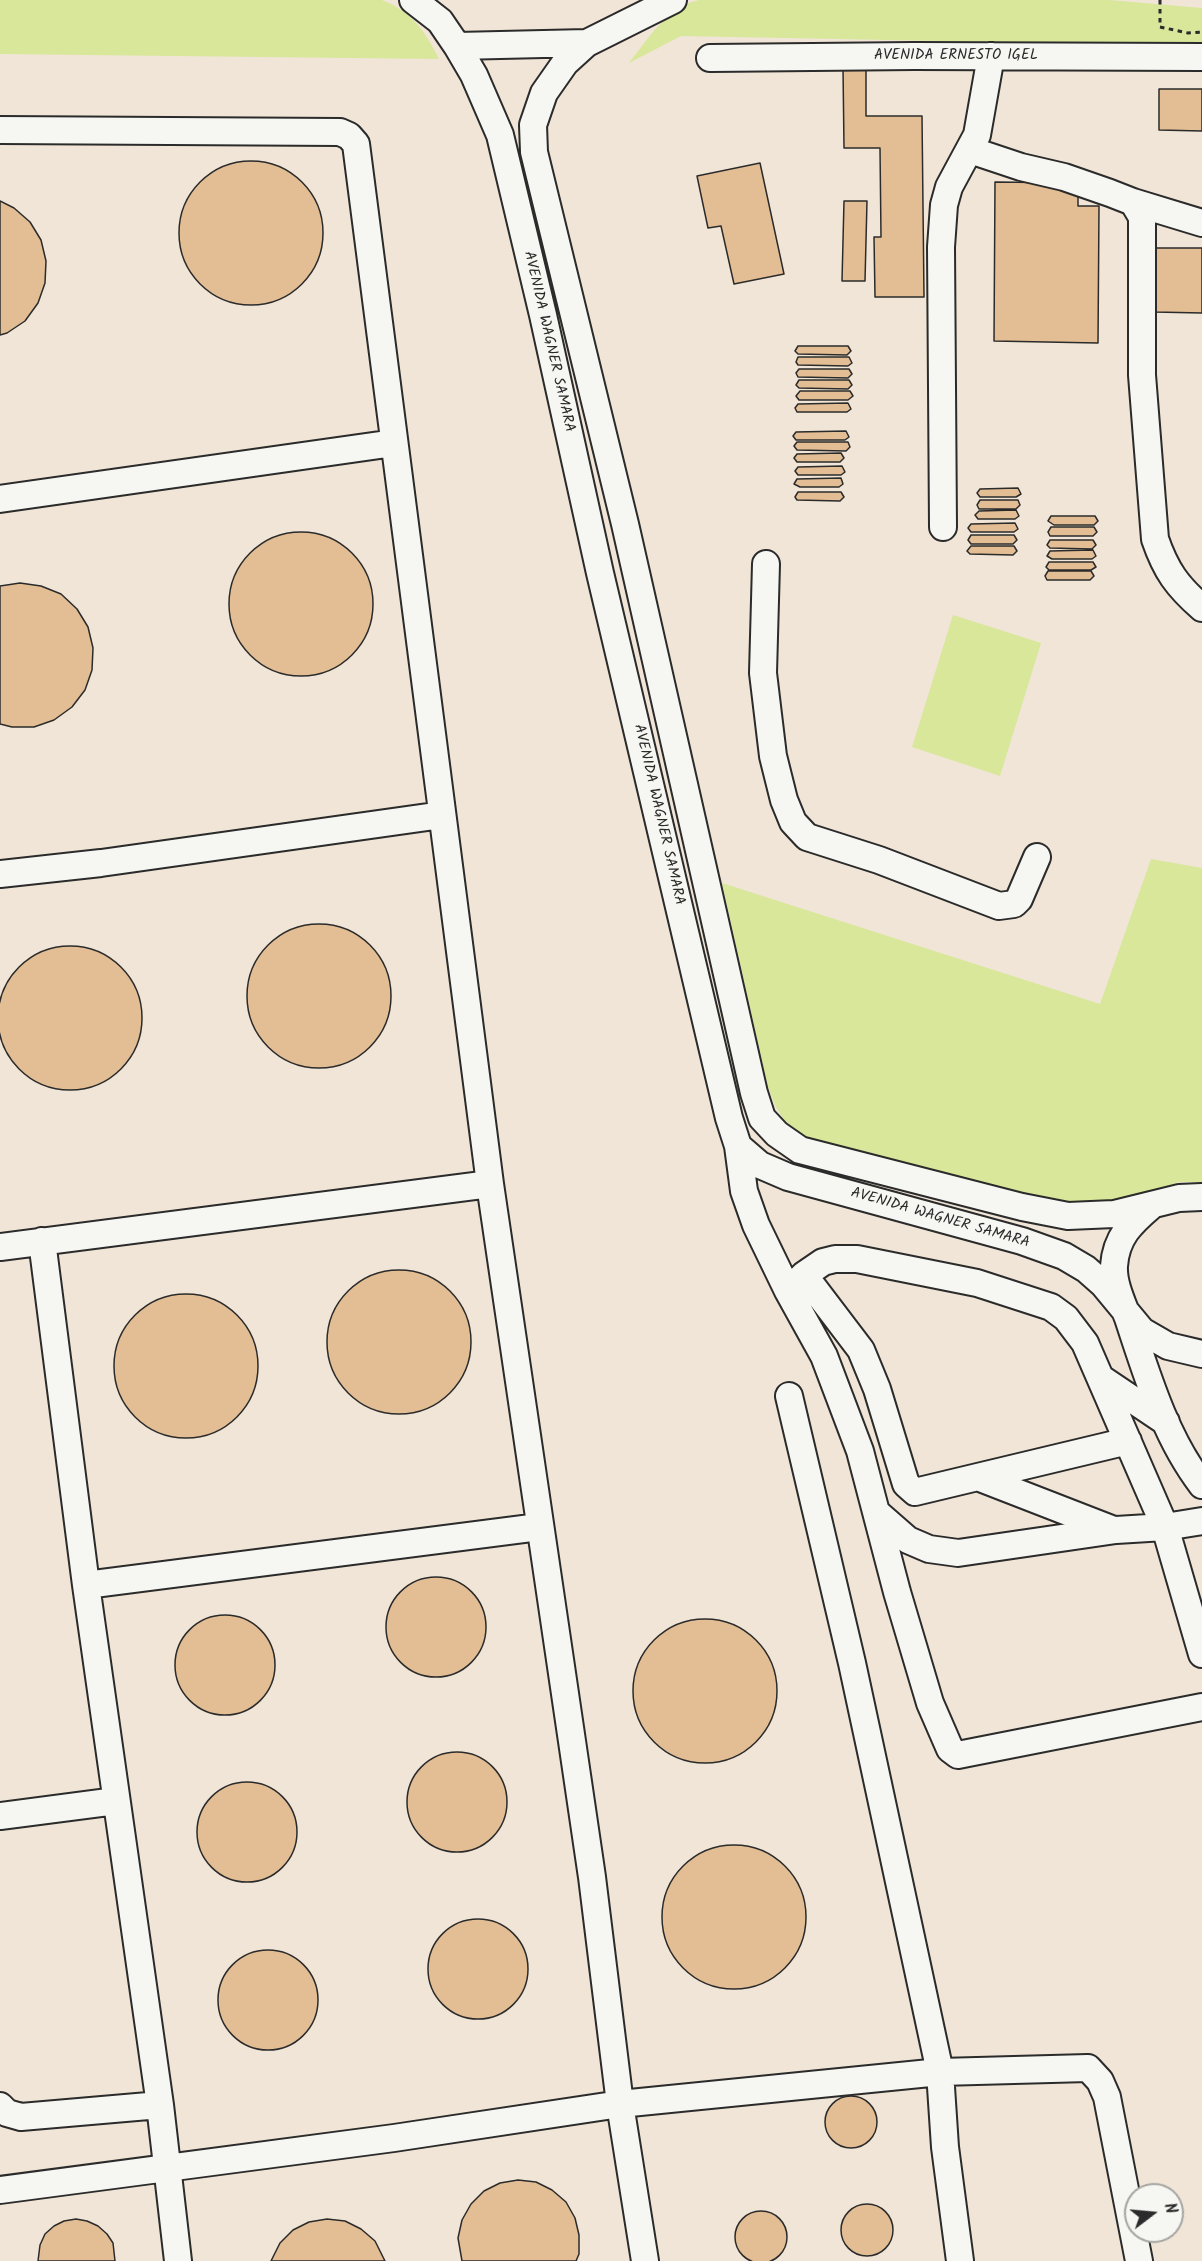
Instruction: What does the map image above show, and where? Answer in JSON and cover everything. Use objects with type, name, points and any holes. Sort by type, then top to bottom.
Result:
[{"type":"street","name":"AVENIDA WAGNER SAMARA","points":[[413,0],[440,21],[457,46],[474,75],[500,135],[543,315],[600,573],[729,1118],[738,1146],[760,1165],[789,1177],[1022,1241],[1064,1256],[1086,1269],[1103,1284],[1142,1331],[1168,1346],[1202,1354]]},
{"type":"street","name":"AVENIDA WAGNER SAMARA","points":[[673,0],[587,43],[565,63],[544,93],[533,124],[534,152],[625,524],[754,1093],[762,1118],[777,1134],[800,1150],[1022,1207],[1068,1216],[1114,1214],[1179,1198],[1202,1197]]},
{"type":"street","points":[[457,46],[587,43]]},
{"type":"street","points":[[943,527],[941,247],[944,205],[948,188],[977,135],[990,56]]},
{"type":"street","name":"AVENIDA ERNESTO IGEL","points":[[710,58],[1202,57]]},
{"type":"street","points":[[0,130],[340,132],[349,136],[356,144],[490,1184],[592,1877],[620,2104],[645,2261]]},
{"type":"street","points":[[970,150],[1021,167],[1064,177],[1132,202],[1202,223]]},
{"type":"street","points":[[1132,202],[1142,217],[1143,229],[1142,375],[1155,539],[1164,564],[1183,591],[1202,608]]},
{"type":"street","points":[[0,499],[394,443]]},
{"type":"street","points":[[766,564],[763,673],[773,756],[784,800],[793,822],[807,837],[879,860],[999,906],[1014,904],[1019,899],[1037,857]]},
{"type":"street","points":[[0,874],[101,863],[442,815]]},
{"type":"street","points":[[738,1146],[744,1191],[756,1225],[796,1283],[861,1350],[877,1389],[896,1456],[909,1489],[920,1493],[1128,1442]]},
{"type":"street","points":[[0,1247],[490,1184]]},
{"type":"street","points":[[1151,1206],[1131,1223],[1117,1249],[1114,1265],[1115,1278],[1166,1422],[1174,1441],[1202,1485]]},
{"type":"street","points":[[42,1241],[86,1585],[160,2105],[178,2261]]},
{"type":"street","points":[[796,1283],[823,1262],[835,1259],[857,1259],[977,1283],[1051,1308],[1066,1318],[1085,1343],[1102,1378],[1165,1527],[1202,1654]]},
{"type":"street","points":[[796,1283],[860,1451],[897,1592],[930,1703],[950,1749],[958,1755],[1202,1707]]},
{"type":"street","points":[[1102,1378],[1166,1422]]},
{"type":"street","points":[[789,1396],[852,1663],[940,2072],[945,2147],[960,2261]]},
{"type":"street","points":[[980,1478],[1116,1530]]},
{"type":"street","points":[[876,1512],[908,1540],[929,1549],[958,1553],[1116,1530],[1165,1527],[1202,1521]]},
{"type":"street","points":[[86,1585],[539,1527]]},
{"type":"street","points":[[0,1816],[116,1801]]},
{"type":"street","points":[[0,2190],[394,2138],[620,2104],[940,2072],[1088,2068],[1100,2081],[1107,2097],[1139,2261]]},
{"type":"street","points":[[0,2106],[7,2113],[21,2117],[160,2105]]},
{"type":"path","points":[[1160,0],[1160,27],[1188,33],[1202,32]]},
{"type":"green space","points":[[0,0],[382,0],[409,16],[423,31],[439,59],[0,54]]},
{"type":"green space","points":[[699,0],[1109,0],[1202,8],[1202,46],[681,36],[629,63],[659,25],[678,9]]},
{"type":"green space","points":[[953,615],[1041,643],[1000,776],[912,747]]},
{"type":"green space","points":[[1151,859],[1202,868],[1202,1182],[1178,1182],[1124,1204],[1073,1211],[810,1142],[788,1127],[768,1087],[722,883],[1100,1004]]},
{"type":"building","points":[[843,67],[866,67],[866,116],[922,116],[924,297],[875,297],[874,237],[881,237],[880,148],[844,148]]},
{"type":"building","points":[[1159,89],[1202,89],[1202,131],[1159,130]]},
{"type":"building","points":[[251,161],[278,167],[291,173],[302,182],[311,193],[317,206],[323,233],[317,260],[311,273],[302,284],[291,293],[278,299],[251,305],[224,299],[211,293],[200,284],[191,273],[185,260],[179,233],[185,206],[191,193],[200,182],[211,173],[224,167]]},
{"type":"building","points":[[760,163],[784,274],[734,284],[721,226],[708,228],[697,176]]},
{"type":"building","points":[[995,182],[1078,183],[1078,206],[1099,206],[1098,343],[994,341]]},
{"type":"building","points":[[0,201],[14,208],[30,222],[41,240],[46,261],[45,283],[38,303],[25,321],[0,335]]},
{"type":"building","points":[[844,201],[867,201],[865,281],[842,281]]},
{"type":"building","points":[[1154,248],[1202,248],[1202,313],[1154,312]]},
{"type":"building","points":[[798,346],[848,346],[851,351],[847,355],[798,354],[795,351]]},
{"type":"building","points":[[798,357],[849,357],[852,363],[848,366],[798,365],[796,362]]},
{"type":"building","points":[[799,369],[849,369],[852,374],[848,378],[798,377],[796,373]]},
{"type":"building","points":[[799,380],[849,380],[852,385],[848,389],[799,388],[796,385]]},
{"type":"building","points":[[800,391],[850,391],[853,396],[848,400],[799,400],[796,396]]},
{"type":"building","points":[[848,403],[851,409],[847,412],[797,412],[795,408],[798,404]]},
{"type":"building","points":[[846,431],[849,437],[845,440],[796,440],[793,436],[796,432]]},
{"type":"building","points":[[797,442],[848,442],[850,447],[846,451],[797,450],[794,446]]},
{"type":"building","points":[[841,453],[844,458],[840,462],[797,462],[794,458],[797,454]]},
{"type":"building","points":[[842,466],[845,472],[841,475],[798,475],[795,471],[798,467]]},
{"type":"building","points":[[841,478],[843,484],[839,487],[800,487],[794,484],[797,479]]},
{"type":"building","points":[[1018,488],[1021,494],[1016,497],[980,497],[977,493],[980,489]]},
{"type":"building","points":[[798,492],[841,492],[844,497],[840,501],[797,500],[795,497]]},
{"type":"building","points":[[980,500],[1018,500],[1020,505],[1016,509],[979,509],[977,505]]},
{"type":"building","points":[[1016,510],[1019,516],[1015,519],[978,519],[975,515],[979,511]]},
{"type":"building","points":[[1051,516],[1095,516],[1098,521],[1094,525],[1054,525],[1048,521]]},
{"type":"building","points":[[1015,523],[1018,529],[1014,532],[971,532],[968,528],[971,524]]},
{"type":"building","points":[[1051,527],[1094,527],[1097,532],[1093,536],[1050,536],[1048,532]]},
{"type":"building","points":[[301,532],[328,538],[341,544],[352,553],[361,564],[367,577],[373,604],[367,631],[361,644],[352,655],[341,664],[328,670],[301,676],[274,670],[261,664],[250,655],[241,644],[235,631],[229,604],[235,577],[241,564],[250,553],[261,544],[274,538]]},
{"type":"building","points":[[971,535],[1014,535],[1017,540],[1013,544],[971,544],[968,540]]},
{"type":"building","points":[[1050,540],[1093,540],[1096,545],[1092,549],[1050,548],[1047,545]]},
{"type":"building","points":[[971,546],[1014,546],[1017,551],[1013,555],[970,554],[967,551]]},
{"type":"building","points":[[1093,550],[1096,556],[1092,559],[1052,559],[1047,556],[1050,551]]},
{"type":"building","points":[[1049,562],[1093,562],[1096,567],[1091,570],[1049,570],[1046,567]]},
{"type":"building","points":[[1048,571],[1091,571],[1094,576],[1090,580],[1047,580],[1045,576]]},
{"type":"building","points":[[20,583],[41,586],[61,594],[77,609],[88,627],[93,648],[92,670],[85,690],[72,707],[54,720],[34,727],[12,727],[0,724],[0,586]]},
{"type":"building","points":[[319,924],[346,930],[359,936],[370,945],[379,956],[385,969],[391,996],[385,1023],[379,1036],[370,1047],[359,1056],[346,1062],[319,1068],[292,1062],[279,1056],[268,1047],[259,1036],[253,1023],[247,996],[253,969],[259,956],[268,945],[279,936],[292,930]]},
{"type":"building","points":[[70,946],[97,952],[110,958],[121,967],[130,978],[136,991],[142,1018],[136,1045],[130,1058],[121,1069],[110,1078],[97,1084],[70,1090],[43,1084],[30,1078],[19,1069],[10,1058],[4,1045],[-2,1018],[4,991],[10,978],[19,967],[30,958],[43,952]]},
{"type":"building","points":[[399,1270],[426,1276],[439,1282],[450,1291],[459,1302],[465,1315],[471,1342],[465,1369],[459,1382],[450,1393],[439,1402],[426,1408],[399,1414],[372,1408],[359,1402],[348,1393],[339,1382],[333,1369],[327,1342],[333,1315],[339,1302],[348,1291],[359,1282],[372,1276]]},
{"type":"building","points":[[186,1294],[213,1300],[226,1306],[237,1315],[246,1326],[252,1339],[258,1366],[252,1393],[246,1406],[237,1417],[226,1426],[213,1432],[186,1438],[159,1432],[146,1426],[135,1417],[126,1406],[120,1393],[114,1366],[120,1339],[126,1326],[135,1315],[146,1306],[159,1300]]},
{"type":"building","points":[[436,1577],[455,1581],[471,1592],[482,1608],[486,1627],[482,1646],[471,1662],[455,1673],[436,1677],[417,1673],[401,1662],[390,1646],[386,1627],[390,1608],[401,1592],[417,1581]]},
{"type":"building","points":[[225,1615],[244,1619],[260,1630],[271,1646],[275,1665],[271,1684],[260,1700],[244,1711],[225,1715],[206,1711],[190,1700],[179,1684],[175,1665],[179,1646],[190,1630],[206,1619]]},
{"type":"building","points":[[705,1619],[732,1625],[745,1631],[756,1640],[765,1651],[771,1664],[777,1691],[771,1718],[765,1731],[756,1742],[745,1751],[732,1757],[705,1763],[678,1757],[665,1751],[654,1742],[645,1731],[639,1718],[633,1691],[639,1664],[645,1651],[654,1640],[665,1631],[678,1625]]},
{"type":"building","points":[[457,1752],[476,1756],[492,1767],[503,1783],[507,1802],[503,1821],[492,1837],[476,1848],[457,1852],[438,1848],[422,1837],[411,1821],[407,1802],[411,1783],[422,1767],[438,1756]]},
{"type":"building","points":[[247,1782],[266,1786],[282,1797],[293,1813],[297,1832],[293,1851],[282,1867],[266,1878],[247,1882],[228,1878],[212,1867],[201,1851],[197,1832],[201,1813],[212,1797],[228,1786]]},
{"type":"building","points":[[734,1845],[761,1851],[774,1857],[785,1866],[794,1877],[800,1890],[806,1917],[800,1944],[794,1957],[785,1968],[774,1977],[761,1983],[734,1989],[707,1983],[694,1977],[683,1968],[674,1957],[668,1944],[662,1917],[668,1890],[674,1877],[683,1866],[694,1857],[707,1851]]},
{"type":"building","points":[[478,1919],[497,1923],[513,1934],[524,1950],[528,1969],[524,1988],[513,2004],[497,2015],[478,2019],[459,2015],[443,2004],[432,1988],[428,1969],[432,1950],[443,1934],[459,1923]]},
{"type":"building","points":[[268,1950],[287,1954],[303,1965],[314,1981],[318,2000],[314,2019],[303,2035],[287,2046],[268,2050],[249,2046],[233,2035],[222,2019],[218,2000],[222,1981],[233,1965],[249,1954]]},
{"type":"building","points":[[851,2096],[865,2100],[873,2108],[877,2122],[873,2136],[865,2144],[851,2148],[837,2144],[829,2136],[825,2122],[829,2108],[837,2100]]},
{"type":"building","points":[[518,2180],[536,2182],[552,2190],[566,2202],[575,2218],[579,2235],[579,2254],[576,2261],[462,2261],[458,2238],[462,2220],[471,2204],[484,2191],[500,2183]]},
{"type":"building","points":[[867,2204],[881,2208],[889,2216],[893,2230],[889,2244],[881,2252],[867,2256],[853,2252],[845,2244],[841,2230],[845,2216],[853,2208]]},
{"type":"building","points":[[761,2211],[771,2213],[779,2219],[785,2227],[787,2237],[785,2247],[779,2255],[771,2261],[761,2263],[751,2261],[743,2255],[737,2247],[735,2237],[737,2227],[743,2219],[751,2213]]},
{"type":"building","points":[[76,2219],[98,2226],[107,2234],[113,2243],[115,2261],[38,2261],[40,2245],[45,2234],[64,2221]]},
{"type":"building","points":[[327,2219],[345,2221],[361,2229],[375,2241],[385,2261],[271,2261],[280,2243],[293,2230],[309,2222]]}]
